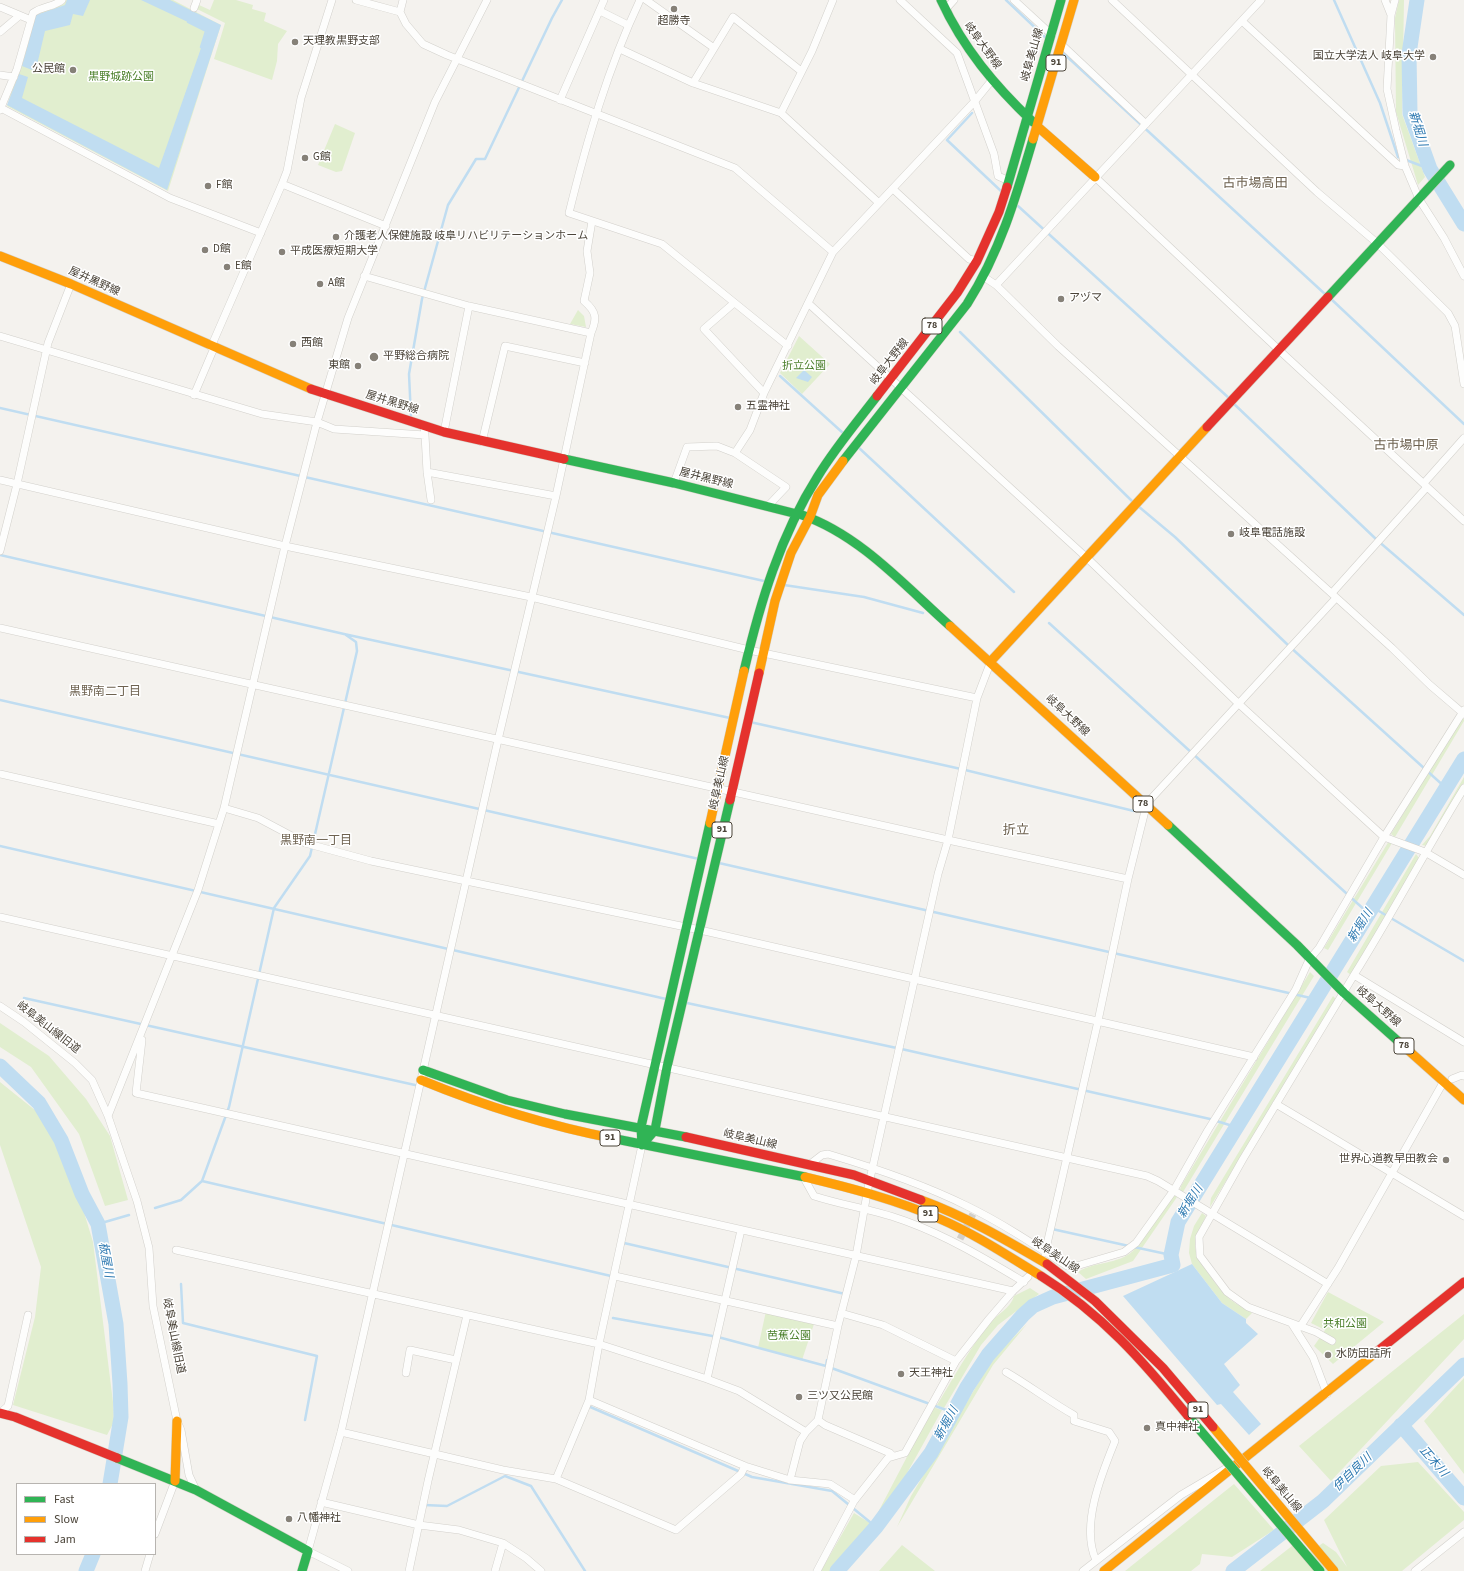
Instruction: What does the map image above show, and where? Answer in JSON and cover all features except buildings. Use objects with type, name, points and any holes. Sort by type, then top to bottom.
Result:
[{"type":"main road","name":"岐阜大野線","points":[[810,517],[818,495],[838,467],[967,304],[984,277],[1011,214],[1038,127],[992,80],[963,43],[941,0]]},
{"type":"main road","name":"岐阜美山線","points":[[1028,117],[1062,0]]},
{"type":"main road","name":"91","points":[[1038,127],[1074,0]]},
{"type":"main road","name":"岐阜大野線","points":[[1028,117],[1009,181],[998,212],[977,261],[957,293],[834,452],[817,477],[797,514],[810,517],[832,528],[864,551],[991,661],[1297,946],[1448,1080],[1464,1100]]},
{"type":"main road","points":[[1038,127],[1095,177]]},
{"type":"main road","points":[[991,661],[1450,165]]},
{"type":"main road","name":"屋井黒野線","points":[[0,256],[71,284],[212,348],[325,395],[425,431],[444,432],[482,442],[674,483],[797,514]]},
{"type":"main road","name":"岐阜美山線","points":[[642,1145],[641,1127],[749,650],[768,582],[777,557],[797,514]]},
{"type":"main road","name":"岐阜美山線","points":[[642,1145],[654,1130],[667,1067],[700,930],[775,601],[791,553],[810,517]]},
{"type":"main road","name":"岐阜美山線","points":[[423,1070],[507,1100],[565,1114],[641,1127],[809,1165],[870,1181],[955,1214],[1008,1241],[1047,1264],[1107,1311],[1163,1368],[1334,1571]]},
{"type":"main road","name":"岐阜美山線","points":[[421,1080],[473,1102],[561,1128],[709,1157],[804,1178],[924,1212],[961,1229],[1060,1286],[1128,1345],[1151,1370],[1213,1446],[1320,1571]]},
{"type":"main road","name":"岐阜大野線","points":[[1448,1080],[1464,1089]]},
{"type":"main road","points":[[1104,1571],[1327,1394],[1464,1282]]},
{"type":"main road","points":[[0,1413],[15,1417],[196,1490],[308,1551],[302,1571]]},
{"type":"main road","name":"岐阜美山線旧道","points":[[175,1482],[177,1421]]},
{"type":"street","points":[[62,0],[33,13],[26,43],[14,77],[0,109],[170,198],[261,233]]},
{"type":"street","points":[[194,8],[197,0]]},
{"type":"street","points":[[194,395],[212,348],[287,170],[301,98],[332,0]]},
{"type":"street","points":[[356,0],[400,12]]},
{"type":"street","points":[[403,0],[400,12],[406,24],[424,44],[458,60],[735,168],[833,252]]},
{"type":"street","points":[[108,1116],[198,890],[220,824],[254,686],[285,546],[317,422],[348,318],[435,102],[458,60],[487,0]]},
{"type":"street","points":[[560,100],[604,0]]},
{"type":"street","points":[[640,0],[628,25],[595,113],[569,213],[662,244],[788,346]]},
{"type":"street","points":[[646,0],[714,48]]},
{"type":"street","points":[[781,113],[833,0]]},
{"type":"street","points":[[900,0],[957,53],[994,154],[998,176],[1009,181]]},
{"type":"street","points":[[945,10],[954,0]]},
{"type":"street","points":[[1014,0],[1052,35]]},
{"type":"street","points":[[1112,0],[1317,192],[1377,243],[1448,313],[1455,326],[1464,384]]},
{"type":"street","points":[[996,285],[1261,0]]},
{"type":"street","points":[[1385,0],[1391,15]]},
{"type":"street","points":[[1395,0],[1391,15],[1387,89],[1405,166],[1420,197],[1464,276]]},
{"type":"street","points":[[0,7],[31,20]]},
{"type":"street","points":[[600,11],[628,25]]},
{"type":"street","points":[[0,32],[19,16]]},
{"type":"street","points":[[693,83],[733,18],[801,71]]},
{"type":"street","points":[[1242,21],[1398,165],[1405,166]]},
{"type":"street","points":[[1062,45],[1146,124]]},
{"type":"street","points":[[620,49],[693,83],[781,113],[879,203]]},
{"type":"street","points":[[0,75],[14,77]]},
{"type":"street","points":[[735,452],[750,430],[764,393],[833,252],[975,101],[992,80]]},
{"type":"street","points":[[1095,177],[1464,521]]},
{"type":"street","points":[[282,184],[386,226]]},
{"type":"street","points":[[893,189],[969,259],[977,261]]},
{"type":"street","points":[[348,1571],[308,1551],[341,1432],[435,1014],[467,881],[531,597],[556,496],[591,334],[596,321],[593,310],[584,302],[590,273],[587,252],[592,221]]},
{"type":"street","points":[[364,276],[469,306],[591,334]]},
{"type":"street","points":[[809,1165],[822,1155],[828,1154],[873,1168],[938,1193],[974,1212],[1066,1266],[1073,1268],[1124,1252],[1136,1243],[1175,1191],[1204,1136],[1296,989],[1384,838],[1464,712],[1430,685],[1058,346],[996,285],[984,277]]},
{"type":"street","points":[[0,551],[17,484],[47,349],[71,284]]},
{"type":"street","points":[[734,303],[704,329],[764,393]]},
{"type":"street","points":[[808,303],[899,388],[1087,558],[1239,704],[1384,838],[1422,851],[1464,875]]},
{"type":"street","points":[[444,432],[469,306]]},
{"type":"street","points":[[0,336],[262,414],[317,422],[334,429],[425,431],[427,472],[431,500]]},
{"type":"street","points":[[482,442],[505,346],[585,363]]},
{"type":"street","points":[[1045,1253],[1098,1021],[1128,879],[1148,802],[1239,704],[1334,596],[1464,438]]},
{"type":"street","points":[[674,483],[687,447],[717,446],[735,452],[786,487],[768,506]]},
{"type":"street","points":[[427,472],[556,496]]},
{"type":"street","points":[[0,480],[285,546],[531,597],[762,653],[977,698]]},
{"type":"street","points":[[0,628],[254,686],[1128,879]]},
{"type":"street","points":[[790,1480],[797,1450],[806,1432],[818,1420],[838,1326],[856,1256],[870,1181],[938,874],[948,840],[977,698],[991,661]]},
{"type":"street","points":[[0,774],[220,824]]},
{"type":"street","points":[[1332,1341],[1316,1332],[1248,1307],[1227,1292],[1200,1256],[1198,1237],[1209,1213],[1388,921],[1422,851],[1464,788]]},
{"type":"street","points":[[224,808],[258,818],[305,843],[371,860],[700,930],[915,978],[1254,1057]]},
{"type":"street","points":[[0,917],[171,957],[435,1014],[1147,1176],[1175,1191],[1328,1284]]},
{"type":"street","points":[[1354,975],[1464,1042]]},
{"type":"street","name":"岐阜美山線旧道","points":[[0,1006],[24,1022],[75,1063],[92,1080],[108,1116],[137,1201],[149,1248],[153,1306],[177,1421]]},
{"type":"street","points":[[142,1032],[136,1093],[1013,1291]]},
{"type":"street","points":[[1300,1327],[1328,1284],[1391,1173],[1448,1080],[1462,1075],[1464,1076]]},
{"type":"street","points":[[1276,1104],[1464,1216]]},
{"type":"street","points":[[556,1479],[589,1400],[599,1344],[615,1276],[642,1145]]},
{"type":"street","points":[[804,1178],[814,1196],[865,1208],[908,1222],[958,1242],[1026,1280],[1013,1291],[956,1361],[905,1453],[888,1458],[855,1500],[817,1571]]},
{"type":"street","points":[[707,1379],[741,1230]]},
{"type":"street","points":[[176,1250],[599,1344],[739,1391],[806,1432]]},
{"type":"street","points":[[615,1276],[838,1326]]},
{"type":"street","points":[[842,1314],[884,1325],[956,1361]]},
{"type":"street","points":[[409,1571],[467,1315]]},
{"type":"street","points":[[0,1413],[8,1406],[28,1316]]},
{"type":"street","points":[[1292,1324],[1313,1357],[1327,1394]]},
{"type":"street","points":[[406,1373],[410,1350],[456,1360]]},
{"type":"street","points":[[1006,1372],[1035,1388],[1048,1400],[1074,1415],[1074,1421],[1109,1432],[1115,1441],[1100,1480],[1095,1502],[1092,1527],[1092,1551],[1096,1560]]},
{"type":"street","points":[[589,1400],[745,1466],[790,1480],[830,1484],[855,1500]]},
{"type":"street","points":[[818,1420],[825,1425],[890,1453],[893,1456]]},
{"type":"street","points":[[177,1421],[181,1430],[189,1475],[196,1490]]},
{"type":"street","points":[[341,1432],[510,1471],[556,1479],[676,1530],[742,1474],[745,1466]]},
{"type":"street","points":[[1082,1571],[1181,1494],[1224,1469]]},
{"type":"street","points":[[156,1531],[175,1482]]},
{"type":"street","points":[[321,1502],[419,1525],[459,1530],[503,1543],[526,1558],[541,1571]]},
{"type":"street","points":[[1420,1570],[1464,1532]]},
{"type":"street","points":[[495,1571],[503,1543]]},
{"type":"street","points":[[145,1571],[150,1555]]},
{"type":"green space","name":"黒野城跡公園","points":[[66,0],[173,0],[221,25],[168,191],[7,106],[36,14],[64,4]]},
{"type":"green space","points":[[214,0],[236,0],[253,5],[252,9],[266,13],[264,21],[287,31],[278,44],[277,61],[272,80],[214,59],[225,23],[197,9],[199,5],[210,10]]},
{"type":"green space","points":[[1399,0],[1404,0],[1402,114],[1425,177],[1418,185],[1396,112],[1395,18]]},
{"type":"green space","points":[[335,124],[355,133],[342,171],[336,172],[318,165]]},
{"type":"green space","points":[[578,310],[584,316],[586,327],[570,324]]},
{"type":"green space","name":"折立公園","points":[[799,336],[830,364],[802,394],[780,373]]},
{"type":"green space","points":[[1461,718],[1464,719],[1464,721],[1395,837],[1391,834]]},
{"type":"green space","points":[[1464,777],[1464,783],[1427,846],[1422,845],[1430,836]]},
{"type":"green space","points":[[1389,841],[1392,843],[1328,950],[1324,948]]},
{"type":"green space","points":[[1416,854],[1419,858],[1351,975],[1347,972]]},
{"type":"green space","points":[[1310,972],[1314,976],[1183,1192],[1180,1190],[1181,1186]]},
{"type":"green space","points":[[1333,996],[1337,1000],[1210,1207],[1211,1198]]},
{"type":"green space","points":[[0,1023],[49,1056],[86,1099],[110,1136],[128,1200],[105,1206],[79,1134],[31,1067],[0,1047]]},
{"type":"green space","points":[[0,1082],[36,1111],[55,1141],[83,1209],[93,1242],[113,1402],[114,1422],[107,1435],[13,1405],[35,1317],[41,1267],[0,1145]]},
{"type":"green space","points":[[1174,1195],[1177,1197],[1133,1261],[1086,1279],[1078,1272],[1092,1266],[1120,1259],[1133,1251]]},
{"type":"green space","points":[[1202,1213],[1206,1216],[1199,1230],[1195,1246],[1196,1251],[1209,1274],[1221,1290],[1233,1302],[1252,1313],[1246,1319],[1222,1303],[1192,1264],[1189,1253],[1190,1239],[1194,1226]]},
{"type":"green space","points":[[1030,1288],[1039,1294],[998,1325],[981,1345],[944,1408],[937,1405],[968,1353],[982,1333],[1010,1304],[1014,1296]]},
{"type":"green space","name":"共和公園","points":[[1328,1292],[1384,1322],[1333,1364],[1314,1346],[1325,1330],[1311,1323]]},
{"type":"green space","name":"芭蕉公園","points":[[766,1311],[814,1324],[802,1360],[758,1348]]},
{"type":"green space","points":[[1464,1314],[1464,1339],[1331,1481],[1299,1446]]},
{"type":"green space","points":[[1027,1324],[993,1365],[897,1527],[911,1496],[993,1358]]},
{"type":"green space","points":[[1464,1378],[1464,1474],[1424,1421]]},
{"type":"green space","points":[[933,1407],[942,1410],[891,1502],[879,1517],[875,1518]]},
{"type":"green space","points":[[1418,1462],[1464,1512],[1464,1520],[1402,1571],[1260,1571],[1297,1542],[1305,1555],[1323,1543],[1336,1552],[1347,1567],[1324,1520],[1381,1466]]},
{"type":"green space","points":[[1234,1484],[1274,1530],[1232,1557],[1202,1554],[1200,1564],[1191,1571],[1125,1571]]},
{"type":"green space","points":[[854,1513],[870,1523],[869,1529],[830,1571],[821,1571]]},
{"type":"green space","points":[[902,1545],[935,1571],[879,1571]]},
{"type":"water","points":[[67,0],[90,0],[83,16],[73,14],[70,25],[45,31],[37,65],[35,64],[32,70],[22,66],[36,15],[65,5]]},
{"type":"water","points":[[141,0],[170,0],[221,25],[167,190],[7,105],[19,74],[28,77],[22,98],[159,168],[207,31]]},
{"type":"water","points":[[804,370],[812,377],[808,382],[796,378]]},
{"type":"water","points":[[1192,1264],[1222,1303],[1246,1319],[1246,1323],[1258,1334],[1224,1364],[1240,1385],[1233,1392],[1261,1424],[1249,1435],[1221,1404],[1217,1405],[1123,1296]]},
{"type":"waterway","points":[[411,417],[409,374],[422,299],[448,205],[476,159],[485,159],[562,0]]},
{"type":"waterway","points":[[1006,0],[1046,38]]},
{"type":"waterway","points":[[1334,0],[1380,103],[1398,157],[1430,169]]},
{"type":"waterway","name":"新堀川","points":[[1417,0],[1409,54],[1410,113],[1430,169],[1464,224]]},
{"type":"waterway","points":[[188,22],[206,31],[201,47]]},
{"type":"waterway","points":[[1062,52],[1326,295]]},
{"type":"waterway","points":[[972,113],[947,140],[1002,192]]},
{"type":"waterway","points":[[1018,206],[1230,399]]},
{"type":"waterway","points":[[1330,298],[1464,424]]},
{"type":"waterway","points":[[960,332],[1134,503]]},
{"type":"waterway","points":[[780,376],[843,433]]},
{"type":"waterway","points":[[1233,403],[1377,540],[1464,615]]},
{"type":"waterway","points":[[0,408],[764,581]]},
{"type":"waterway","points":[[858,447],[1014,592]]},
{"type":"waterway","points":[[1138,506],[1175,537],[1289,646],[1446,788]]},
{"type":"waterway","points":[[0,555],[344,634],[730,718]]},
{"type":"waterway","points":[[784,585],[864,597],[923,613]]},
{"type":"waterway","points":[[1049,623],[1368,913]]},
{"type":"waterway","points":[[155,1208],[181,1200],[202,1181],[229,1107],[274,908],[310,856],[357,651],[356,642],[346,635]]},
{"type":"waterway","points":[[0,700],[699,859]]},
{"type":"waterway","points":[[750,722],[961,769],[1134,811]]},
{"type":"waterway","name":"新堀川","points":[[837,1571],[876,1527],[931,1453],[967,1387],[988,1355],[1023,1315],[1033,1306],[1053,1297],[1173,1265],[1171,1255],[1178,1222],[1464,759]]},
{"type":"waterway","points":[[0,846],[666,999]]},
{"type":"waterway","points":[[719,863],[1315,999]]},
{"type":"waterway","points":[[1372,907],[1464,961]]},
{"type":"waterway","points":[[24,998],[415,1085]]},
{"type":"waterway","points":[[687,1003],[906,1050],[1210,1119],[1236,1127]]},
{"type":"waterway","name":"板屋川","points":[[0,1066],[39,1103],[61,1140],[82,1194],[98,1224],[116,1324],[120,1384],[121,1417],[110,1483]]},
{"type":"waterway","points":[[202,1181],[611,1276]]},
{"type":"waterway","points":[[98,1224],[129,1215]]},
{"type":"waterway","points":[[1052,1229],[1129,1246]]},
{"type":"waterway","points":[[623,1245],[624,1243],[845,1294]]},
{"type":"waterway","points":[[1134,1247],[1171,1255]]},
{"type":"waterway","points":[[181,1284],[183,1323],[317,1356],[305,1420]]},
{"type":"waterway","points":[[613,1318],[718,1337],[826,1366]]},
{"type":"waterway","points":[[827,1360],[826,1366],[949,1411]]},
{"type":"waterway","name":"伊自良川","points":[[1233,1571],[1323,1501],[1464,1365]]},
{"type":"waterway","points":[[588,1406],[752,1477],[832,1491],[876,1527]]},
{"type":"waterway","name":"正木川","points":[[1401,1425],[1464,1498]]},
{"type":"waterway","points":[[424,1505],[447,1506],[505,1476],[531,1486],[585,1571]]},
{"type":"waterway","name":"板屋川","points":[[86,1571],[93,1555]]},
{"type":"tunnel","points":[[960,1239],[973,1214]]},
{"type":"traffic: fast","points":[[941,0],[959,34],[981,66],[1033,122]]},
{"type":"traffic: fast","points":[[1007,187],[1061,0]]},
{"type":"traffic: fast","points":[[843,461],[967,304],[979,284],[1006,224],[1033,139]]},
{"type":"traffic: fast","points":[[1328,297],[1450,165]]},
{"type":"traffic: fast","points":[[744,671],[764,595],[782,546],[793,522],[832,455],[877,396]]},
{"type":"traffic: fast","points":[[564,459],[674,483],[797,514]]},
{"type":"traffic: fast","points":[[802,515],[823,524],[862,548],[881,563],[950,626]]},
{"type":"traffic: fast","points":[[642,1145],[655,1130],[667,1067],[730,800]]},
{"type":"traffic: fast","points":[[642,1145],[641,1127],[710,823]]},
{"type":"traffic: fast","points":[[1168,825],[1297,945],[1344,993],[1399,1042]]},
{"type":"traffic: fast","points":[[423,1070],[507,1100],[565,1114],[686,1137]]},
{"type":"traffic: fast","points":[[616,1139],[805,1177]]},
{"type":"traffic: fast","points":[[1188,1416],[1320,1571]]},
{"type":"traffic: fast","points":[[117,1458],[196,1490],[308,1551],[302,1571]]},
{"type":"traffic: slow","points":[[1033,139],[1074,0]]},
{"type":"traffic: slow","points":[[1038,127],[1095,177]]},
{"type":"traffic: slow","points":[[0,256],[71,284],[311,389]]},
{"type":"traffic: slow","points":[[991,661],[1207,427]]},
{"type":"traffic: slow","points":[[759,673],[775,601],[791,553],[810,517],[818,495],[843,461]]},
{"type":"traffic: slow","points":[[950,626],[1168,825]]},
{"type":"traffic: slow","points":[[710,823],[744,671]]},
{"type":"traffic: slow","points":[[1399,1042],[1464,1100]]},
{"type":"traffic: slow","points":[[421,1080],[493,1107],[566,1128],[616,1139]]},
{"type":"traffic: slow","points":[[805,1177],[874,1195],[924,1212],[979,1238],[1041,1276]]},
{"type":"traffic: slow","points":[[921,1200],[937,1206],[1001,1237],[1047,1264]]},
{"type":"traffic: slow","points":[[1104,1571],[1374,1354]]},
{"type":"traffic: slow","points":[[175,1481],[177,1421]]},
{"type":"traffic: slow","points":[[1213,1427],[1334,1571]]},
{"type":"traffic: jam","points":[[877,396],[957,293],[977,261],[999,212],[1007,187]]},
{"type":"traffic: jam","points":[[1207,427],[1328,297]]},
{"type":"traffic: jam","points":[[311,389],[444,432],[564,459]]},
{"type":"traffic: jam","points":[[730,800],[759,673]]},
{"type":"traffic: jam","points":[[686,1137],[854,1175],[921,1200]]},
{"type":"traffic: jam","points":[[1047,1264],[1095,1301],[1163,1368],[1213,1427]]},
{"type":"traffic: jam","points":[[1041,1276],[1083,1306],[1102,1322],[1155,1376],[1188,1416]]},
{"type":"traffic: jam","points":[[1374,1354],[1464,1282]]},
{"type":"traffic: jam","points":[[0,1413],[15,1417],[117,1458]]},
{"type":"place","name":"超勝寺","points":[[674,9]]},
{"type":"place","name":"天理教黒野支部","points":[[295,42]]},
{"type":"place","name":"国立大学法人 岐阜大学","points":[[1433,57]]},
{"type":"place","name":"公民館","points":[[73,70]]},
{"type":"place","name":"G館","points":[[305,158]]},
{"type":"place","name":"F館","points":[[208,186]]},
{"type":"place","name":"介護老人保健施設 岐阜リハビリテーションホーム","points":[[336,237]]},
{"type":"place","name":"D館","points":[[205,250]]},
{"type":"place","name":"平成医療短期大学","points":[[282,252]]},
{"type":"place","name":"E館","points":[[227,267]]},
{"type":"place","name":"A館","points":[[320,284]]},
{"type":"place","name":"アヅマ","points":[[1061,299]]},
{"type":"place","name":"西館","points":[[293,344]]},
{"type":"place","name":"平野総合病院","points":[[374,357]]},
{"type":"place","name":"東館","points":[[358,366]]},
{"type":"place","name":"五霊神社","points":[[738,407]]},
{"type":"place","name":"岐阜電話施設","points":[[1231,534]]},
{"type":"place","name":"世界心道教早田教会","points":[[1446,1160]]},
{"type":"place","name":"水防団詰所","points":[[1328,1355]]},
{"type":"place","name":"天王神社","points":[[901,1374]]},
{"type":"place","name":"三ツ又公民館","points":[[799,1397]]},
{"type":"place","name":"真中神社","points":[[1147,1428]]},
{"type":"place","name":"八幡神社","points":[[289,1519]]},
{"type":"district","name":"古市場高田","points":[[1255,184]]},
{"type":"district","name":"古市場中原","points":[[1406,446]]},
{"type":"district","name":"黒野南二丁目","points":[[105,692]]},
{"type":"district","name":"折立","points":[[1016,831]]},
{"type":"district","name":"黒野南一丁目","points":[[316,841]]}]
